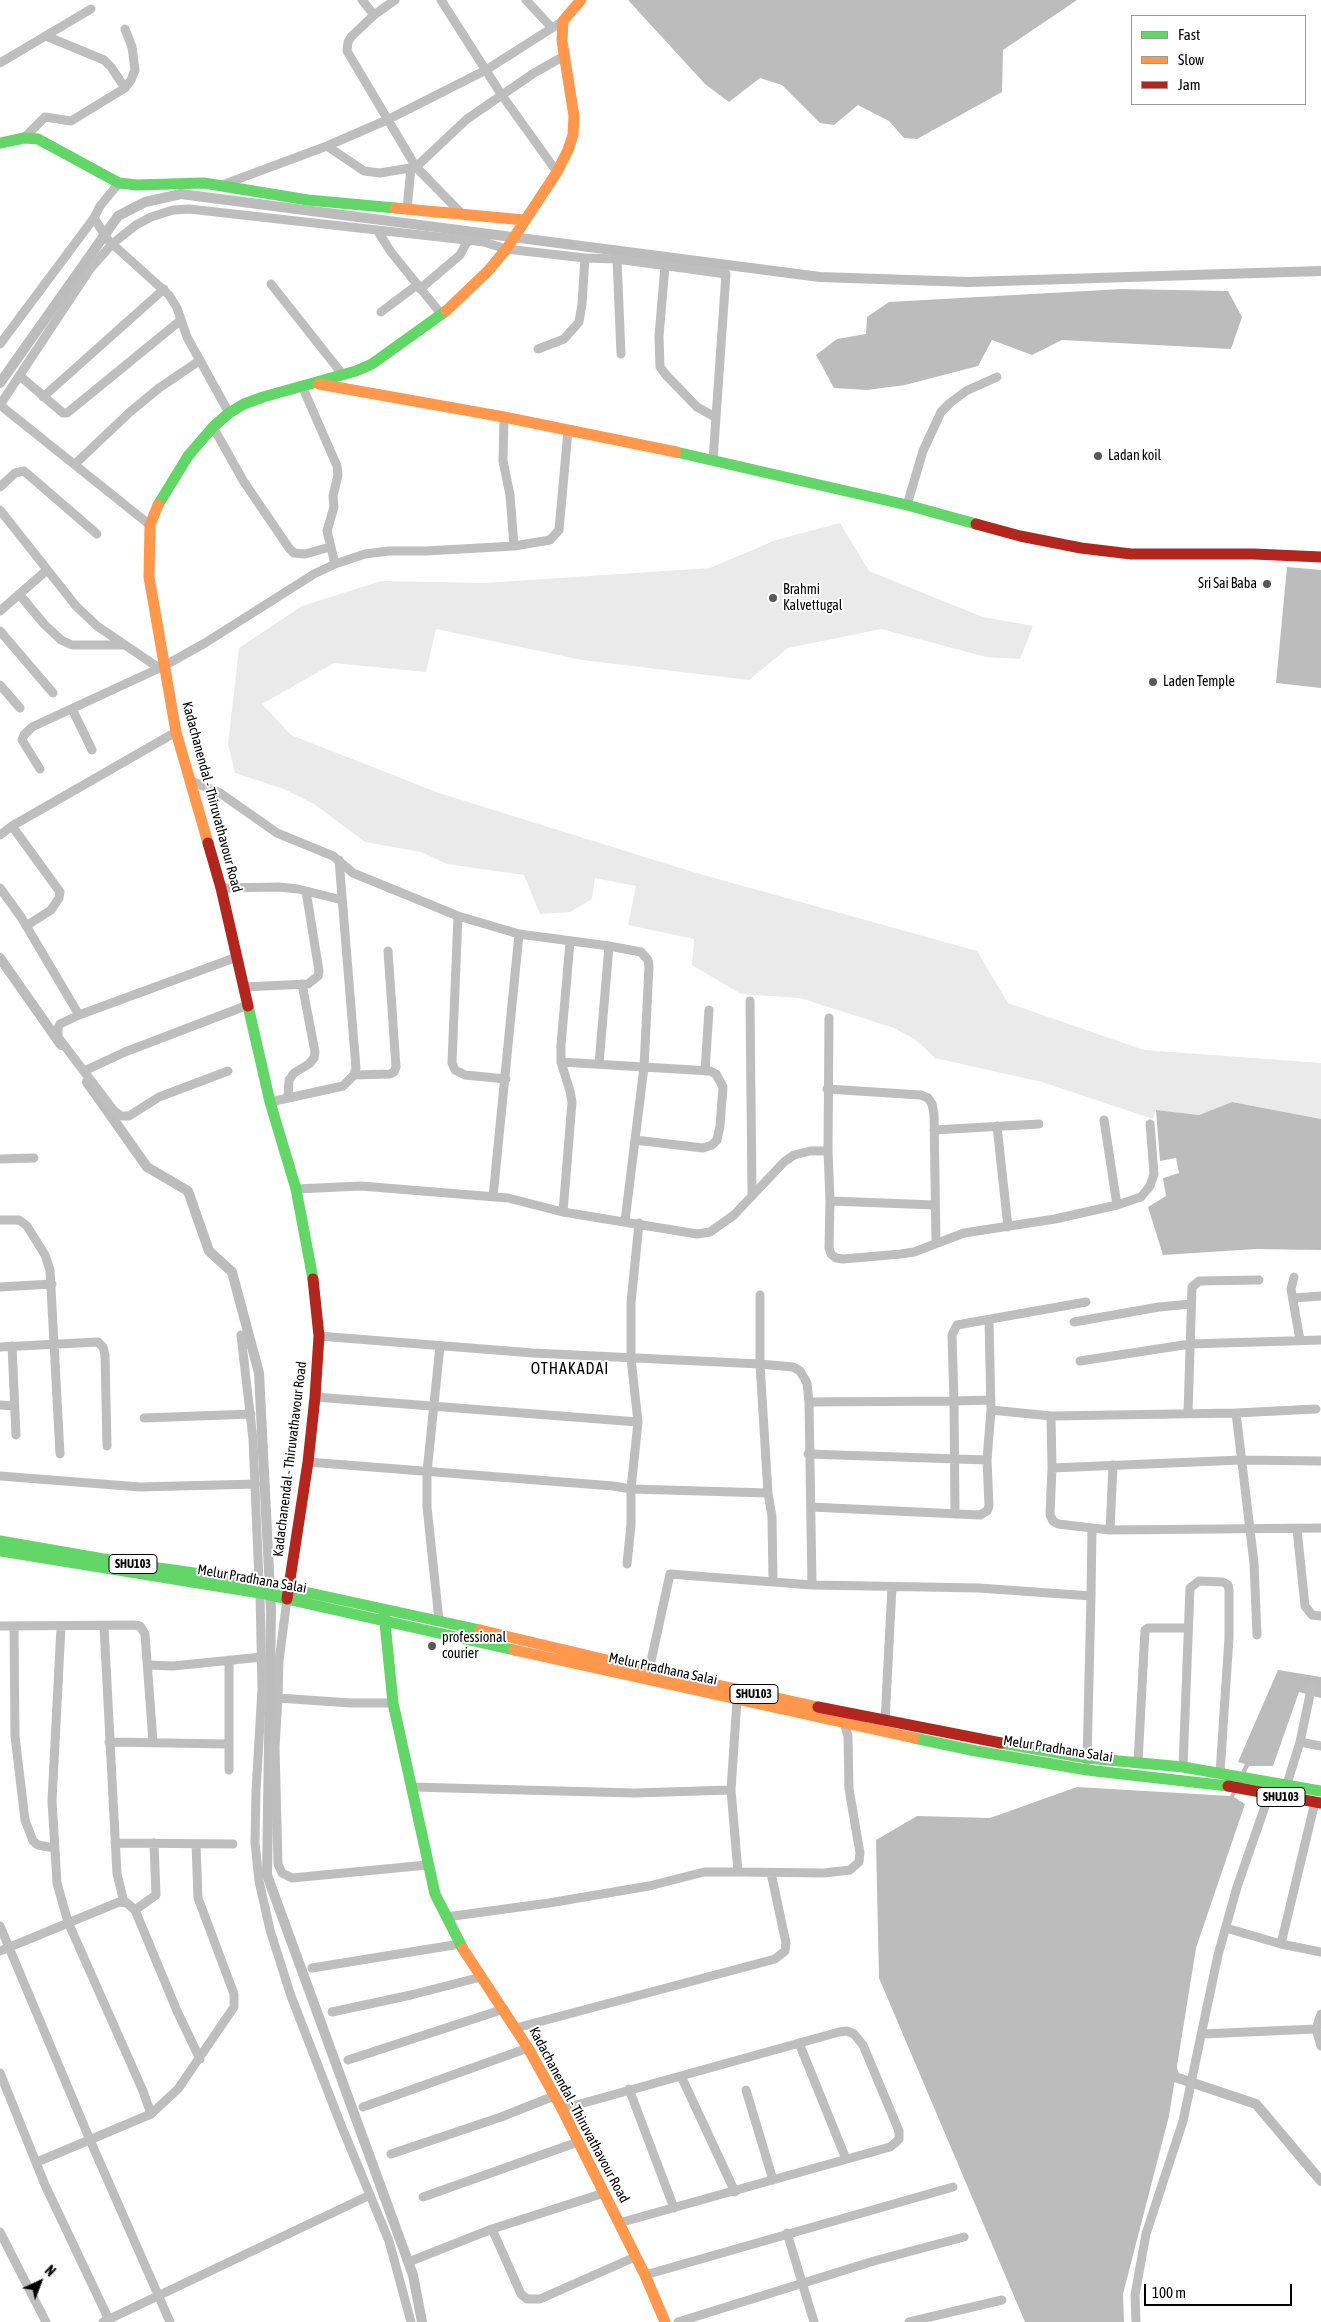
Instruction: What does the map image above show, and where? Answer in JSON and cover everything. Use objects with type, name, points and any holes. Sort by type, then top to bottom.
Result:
[{"type":"main road","points":[[563,22],[580,0]]},
{"type":"main road","name":"Kadachanendal - Thiruvathavour Road","points":[[272,1591],[308,1462],[319,1336],[312,1270],[296,1189],[270,1102],[221,888],[176,732],[162,667],[149,577],[150,525],[161,498],[188,456],[213,427],[229,414],[244,404],[356,371],[380,360],[442,315],[472,288],[507,248],[520,225],[556,172],[568,150],[573,134],[574,116],[562,41],[563,22]]},
{"type":"main road","points":[[0,142],[24,138],[38,139],[119,183],[137,185],[204,183],[308,200],[462,214],[520,225]]},
{"type":"main road","points":[[315,383],[504,417],[713,460],[907,505],[1020,536],[1131,554],[1254,554],[1321,557]]},
{"type":"main road","name":"Melur Pradhana Salai","points":[[0,1541],[272,1591],[384,1614],[648,1675],[884,1721],[1087,1758],[1183,1767],[1220,1773],[1269,1795],[1318,1802]]},
{"type":"main road","name":"Melur Pradhana Salai","points":[[0,1552],[202,1585],[272,1591]]},
{"type":"main road","name":"Kadachanendal - Thiruvathavour Road","points":[[384,1614],[393,1703],[427,1865],[435,1894],[460,1944],[516,2028],[562,2109],[645,2275],[665,2322]]},
{"type":"main road","name":"Melur Pradhana Salai","points":[[384,1614],[439,1620],[737,1700],[976,1751],[1087,1770],[1287,1784],[1321,1791]]},
{"type":"street","points":[[362,0],[374,15]]},
{"type":"street","points":[[396,0],[374,15],[351,37],[348,42],[347,51],[413,167],[462,214]]},
{"type":"street","points":[[441,0],[501,94],[556,172]]},
{"type":"street","points":[[526,0],[552,28]]},
{"type":"street","points":[[0,63],[91,9]]},
{"type":"street","points":[[219,186],[326,146],[387,120],[486,70],[563,22]]},
{"type":"street","points":[[24,138],[45,118],[71,121],[125,88],[136,70],[132,47],[125,29]]},
{"type":"street","points":[[46,36],[104,60],[125,88]]},
{"type":"street","points":[[326,146],[364,171],[380,173],[413,167],[455,128],[501,94],[564,56]]},
{"type":"street","points":[[407,210],[413,167]]},
{"type":"street","points":[[0,344],[96,219],[100,206],[119,183]]},
{"type":"street","points":[[150,525],[0,405],[110,242],[136,224],[173,210],[189,209],[468,240],[507,248],[585,258],[618,259],[726,274],[713,460]]},
{"type":"street","points":[[96,219],[110,242],[164,289],[177,308],[182,326],[199,362],[229,414]]},
{"type":"street","points":[[377,230],[391,252],[442,315]]},
{"type":"street","points":[[382,312],[419,287],[460,255],[468,240]]},
{"type":"street","points":[[538,349],[564,340],[579,322],[585,258]]},
{"type":"street","points":[[618,259],[621,354]]},
{"type":"street","points":[[664,266],[659,336],[660,366],[666,375],[697,407],[715,416]]},
{"type":"street","points":[[271,284],[343,375]]},
{"type":"street","points":[[43,396],[164,289]]},
{"type":"street","points":[[20,376],[63,413],[71,412],[146,347],[181,320]]},
{"type":"street","points":[[75,464],[130,412],[159,388],[199,362]]},
{"type":"street","points":[[907,505],[923,451],[941,412],[966,391],[997,377]]},
{"type":"street","points":[[302,386],[337,466],[338,475],[333,496],[334,508],[327,531],[335,564]]},
{"type":"street","points":[[504,417],[503,462],[510,495],[514,546]]},
{"type":"street","points":[[213,427],[244,482],[288,548],[294,553],[305,554],[330,547]]},
{"type":"street","points":[[40,769],[22,740],[32,727],[162,667],[205,643],[314,574],[335,564],[365,554],[389,551],[514,546],[543,543],[556,536],[559,530],[568,431]]},
{"type":"street","points":[[0,487],[15,473],[24,470],[97,534]]},
{"type":"street","points":[[0,510],[76,606],[97,626],[124,645],[162,667]]},
{"type":"street","points":[[0,611],[47,570]]},
{"type":"street","points":[[19,594],[44,624],[61,640],[72,645],[124,645]]},
{"type":"street","points":[[0,631],[53,693]]},
{"type":"street","points":[[0,685],[20,708]]},
{"type":"street","points":[[72,709],[92,750]]},
{"type":"street","points":[[0,835],[12,826],[176,732]]},
{"type":"street","points":[[191,781],[220,793],[277,833],[339,860],[353,872],[458,916],[519,934],[641,952],[648,960],[644,1067],[625,1221]]},
{"type":"street","points":[[12,826],[60,892],[60,898],[51,910],[26,926]]},
{"type":"street","points":[[270,1102],[343,1086],[354,1075],[356,1068],[339,860]]},
{"type":"street","points":[[221,888],[279,887],[306,891],[342,900]]},
{"type":"street","points":[[0,888],[26,926],[79,1015]]},
{"type":"street","points":[[244,987],[313,982],[320,971],[306,891]]},
{"type":"street","points":[[458,916],[452,1063],[460,1073],[506,1079]]},
{"type":"street","points":[[493,1196],[519,934]]},
{"type":"street","points":[[563,1212],[572,1102],[562,1062],[561,1045],[570,942]]},
{"type":"street","points":[[599,1064],[609,946]]},
{"type":"street","points":[[354,1075],[390,1074],[394,1072],[396,1067],[388,951]]},
{"type":"street","points":[[228,1071],[187,1085],[159,1098],[129,1116],[121,1116],[114,1111],[57,1033],[60,1024],[79,1015],[237,957]]},
{"type":"street","points":[[288,1098],[289,1080],[294,1074],[309,1064],[314,1058],[315,1052],[302,984]]},
{"type":"street","points":[[750,1001],[752,1195]]},
{"type":"street","points":[[84,1071],[126,1052],[248,1006]]},
{"type":"street","points":[[705,1071],[709,1010]]},
{"type":"street","points":[[829,1018],[827,1089],[830,1202],[829,1248],[831,1254],[836,1258],[914,1252],[964,1234],[1117,1205],[1141,1197],[1150,1186],[1154,1174],[1150,1124]]},
{"type":"street","points":[[562,1062],[705,1071],[716,1074],[723,1087],[720,1126],[717,1140],[712,1145],[703,1148],[635,1140]]},
{"type":"street","points":[[827,1089],[921,1095],[928,1098],[932,1104],[934,1130],[936,1243]]},
{"type":"street","points":[[1104,1120],[1117,1205]]},
{"type":"street","points":[[934,1130],[1040,1124]]},
{"type":"street","points":[[997,1126],[1008,1227]]},
{"type":"street","points":[[296,1189],[361,1186],[493,1196],[563,1212],[639,1223],[696,1234],[710,1232],[734,1215],[784,1162],[794,1155],[810,1151],[828,1151]]},
{"type":"street","points":[[0,1159],[34,1158]]},
{"type":"street","points":[[830,1202],[935,1205]]},
{"type":"street","points":[[0,1220],[19,1220],[26,1226],[45,1255],[52,1284],[60,1454]]},
{"type":"street","points":[[627,1564],[631,1526],[630,1489],[638,1422],[631,1358],[631,1303],[639,1223]]},
{"type":"street","points":[[1294,1277],[1291,1282],[1300,1340]]},
{"type":"street","points":[[1188,1413],[1192,1287],[1199,1281],[1258,1280]]},
{"type":"street","points":[[0,1287],[52,1284]]},
{"type":"street","points":[[760,1295],[760,1364],[768,1493],[772,1517],[773,1582]]},
{"type":"street","points":[[1293,1298],[1321,1296]]},
{"type":"street","points":[[955,1514],[952,1335],[954,1329],[962,1323],[989,1320],[1086,1302]]},
{"type":"street","points":[[1074,1322],[1159,1307],[1191,1304]]},
{"type":"street","points":[[811,1507],[980,1515],[987,1511],[989,1506],[987,1460],[991,1405],[989,1320]]},
{"type":"street","points":[[241,1335],[251,1414],[256,1484],[280,1644],[275,1747],[278,1864],[282,1873],[292,1878],[427,1865]]},
{"type":"street","points":[[319,1336],[440,1346],[793,1367],[800,1371],[807,1383],[809,1402],[808,1454],[812,1585]]},
{"type":"street","points":[[0,1347],[93,1340],[103,1346],[106,1355],[107,1446]]},
{"type":"street","points":[[1080,1361],[1190,1344],[1321,1340]]},
{"type":"street","points":[[12,1346],[16,1435]]},
{"type":"street","points":[[439,1620],[427,1507],[427,1472],[440,1346]]},
{"type":"street","points":[[315,1397],[434,1408],[638,1422]]},
{"type":"street","points":[[809,1402],[954,1400],[1051,1416],[1236,1413],[1316,1409]]},
{"type":"street","points":[[0,1405],[14,1406]]},
{"type":"street","points":[[1236,1413],[1254,1563],[1257,1635]]},
{"type":"street","points":[[144,1418],[251,1414]]},
{"type":"street","points":[[1051,1416],[1052,1468],[1050,1515],[1053,1520],[1064,1525],[1110,1530],[1321,1528]]},
{"type":"street","points":[[808,1454],[987,1460]]},
{"type":"street","points":[[1052,1468],[1241,1460],[1321,1461]]},
{"type":"street","points":[[308,1462],[613,1486],[630,1489],[768,1493]]},
{"type":"street","points":[[1110,1530],[1113,1465]]},
{"type":"street","points":[[0,1476],[140,1487],[256,1484]]},
{"type":"street","points":[[1087,1770],[1092,1528]]},
{"type":"street","points":[[1297,1529],[1305,1606],[1312,1615],[1321,1616]]},
{"type":"street","points":[[648,1675],[670,1574],[812,1585],[979,1588],[1091,1596]]},
{"type":"street","points":[[1183,1767],[1190,1588],[1199,1580],[1223,1582],[1228,1585],[1229,1638],[1220,1773]]},
{"type":"street","points":[[884,1721],[892,1586]]},
{"type":"street","points":[[272,1591],[262,1657],[255,1843],[259,1881],[270,1930],[291,1996],[389,2241],[411,2322]]},
{"type":"street","points":[[0,1626],[134,1625],[143,1629],[148,1665],[153,1742]]},
{"type":"street","points":[[104,1626],[118,1886],[124,1902],[135,1910],[169,1994],[200,2059]]},
{"type":"street","points":[[14,1627],[15,1736],[25,1820],[33,1842],[38,1845],[54,1848]]},
{"type":"street","points":[[61,1627],[52,1802],[57,1882],[68,1922],[143,2090],[151,2114]]},
{"type":"street","points":[[1138,1763],[1144,1630],[1148,1628],[1187,1628]]},
{"type":"street","points":[[148,1665],[173,1666],[262,1657]]},
{"type":"street","points":[[229,1660],[229,1770]]},
{"type":"street","points":[[1287,1784],[1300,1742],[1312,1685]]},
{"type":"street","points":[[278,1698],[352,1703],[393,1703]]},
{"type":"street","points":[[737,1700],[731,1790],[738,1872]]},
{"type":"street","points":[[446,1917],[549,1903],[649,1886],[704,1872],[824,1873],[850,1870],[859,1862],[849,1789],[848,1736],[844,1723]]},
{"type":"street","points":[[109,1742],[229,1744]]},
{"type":"street","points":[[1300,1742],[1321,1746]]},
{"type":"street","points":[[412,1788],[634,1793],[731,1790]]},
{"type":"street","points":[[1136,2322],[1135,2295],[1146,2234],[1183,2121],[1218,1955],[1237,1887],[1269,1795]]},
{"type":"street","points":[[1281,1944],[1318,1802]]},
{"type":"street","points":[[135,1910],[156,1894],[154,1843]]},
{"type":"street","points":[[115,1844],[233,1844]]},
{"type":"street","points":[[37,2162],[151,2114],[178,2089],[222,2026],[235,2003],[198,1898],[196,1844]]},
{"type":"street","points":[[516,2028],[775,1959],[785,1951],[786,1943],[771,1872]]},
{"type":"street","points":[[4,1949],[68,1922],[124,1902]]},
{"type":"street","points":[[0,1926],[4,1949],[170,2322]]},
{"type":"street","points":[[1226,1928],[1281,1944],[1321,1952]]},
{"type":"street","points":[[312,1968],[460,1944]]},
{"type":"street","points":[[332,2012],[411,1995],[481,1977]]},
{"type":"street","points":[[348,2060],[504,2009]]},
{"type":"street","points":[[1321,2014],[1316,2029],[1321,2046]]},
{"type":"street","points":[[1202,2034],[1316,2029]]},
{"type":"street","points":[[562,2109],[838,2032],[847,2031],[854,2034],[863,2045],[899,2131],[899,2139],[890,2147],[619,2223]]},
{"type":"street","points":[[799,2043],[846,2159]]},
{"type":"street","points":[[363,2107],[528,2048]]},
{"type":"street","points":[[0,2073],[45,2185],[107,2321],[157,2295],[370,2195]]},
{"type":"street","points":[[681,2076],[735,2192]]},
{"type":"street","points":[[629,2089],[674,2208]]},
{"type":"street","points":[[746,2090],[772,2180]]},
{"type":"street","points":[[391,2154],[501,2117],[554,2096]]},
{"type":"street","points":[[423,2197],[578,2142]]},
{"type":"street","points":[[645,2275],[953,2186]]},
{"type":"street","points":[[411,2261],[492,2229],[604,2193]]},
{"type":"street","points":[[492,2229],[521,2294],[527,2299],[540,2298],[635,2257]]},
{"type":"street","points":[[0,2232],[46,2322]]},
{"type":"street","points":[[788,2233],[814,2322]]},
{"type":"street","points":[[678,2322],[874,2261],[964,2237]]},
{"type":"street","points":[[910,2322],[1002,2300]]},
{"type":"shaded area","points":[[628,0],[1077,0],[1003,50],[1002,92],[917,139],[904,138],[889,121],[858,105],[834,125],[820,123],[782,85],[760,78],[729,102],[705,84]]},
{"type":"shaded area","points":[[1122,289],[1228,291],[1242,317],[1231,349],[1062,340],[1032,355],[992,340],[978,366],[905,385],[867,390],[834,388],[816,355],[837,339],[866,334],[867,317],[889,302]]},
{"type":"shaded area","points":[[840,523],[869,571],[983,617],[1033,626],[1020,659],[986,657],[881,629],[788,648],[749,680],[582,660],[436,629],[426,672],[334,663],[262,704],[291,735],[436,792],[693,872],[977,951],[1008,1003],[1144,1050],[1321,1063],[1321,1119],[1232,1102],[1199,1115],[1156,1110],[1153,1119],[1042,1082],[935,1058],[916,1040],[894,1028],[800,998],[741,994],[692,965],[694,939],[628,925],[636,886],[595,878],[592,899],[570,912],[540,914],[524,875],[447,864],[421,852],[365,842],[314,804],[284,789],[235,773],[228,744],[239,648],[302,606],[381,581],[484,583],[710,568],[776,540]]},
{"type":"shaded area","points":[[1287,567],[1321,570],[1321,688],[1276,683]]},
{"type":"shaded area","points":[[1232,1102],[1321,1119],[1321,1250],[1256,1249],[1163,1255],[1148,1207],[1166,1196],[1163,1178],[1179,1173],[1176,1158],[1160,1161],[1156,1110],[1199,1115]]},
{"type":"shaded area","points":[[1278,1670],[1321,1677],[1321,1698],[1299,1692],[1273,1766],[1249,1766],[1234,1797],[1245,1804],[1196,1948],[1169,2116],[1123,2294],[1124,2322],[1025,2322],[879,1978],[876,1840],[917,1816],[990,1818],[1077,1787],[1230,1796],[1245,1764],[1238,1762]]},
{"type":"waterway","points":[[0,383],[118,216],[145,202],[181,194],[820,277],[969,282],[1321,271]]},
{"type":"waterway","points":[[0,958],[61,1045]]},
{"type":"waterway","points":[[87,1082],[147,1167],[188,1191],[209,1251],[232,1272],[259,1373],[271,1611],[267,1875],[413,2275],[422,2322]]},
{"type":"waterway","points":[[1171,2066],[1175,2077],[1256,2104],[1321,2181]]},
{"type":"traffic: fast","points":[[0,143],[24,138],[38,139],[119,183],[137,185],[204,183],[308,200],[395,208]]},
{"type":"traffic: fast","points":[[158,505],[188,456],[213,427],[229,413],[244,404],[263,397],[356,371],[372,364],[446,311]]},
{"type":"traffic: fast","points":[[676,452],[907,505],[976,524]]},
{"type":"traffic: fast","points":[[248,1006],[270,1102],[296,1189],[313,1279]]},
{"type":"traffic: fast","points":[[0,1541],[144,1566],[259,1582],[480,1630]]},
{"type":"traffic: fast","points":[[0,1551],[260,1593],[514,1650]]},
{"type":"traffic: fast","points":[[384,1613],[393,1703],[435,1894],[463,1949]]},
{"type":"traffic: fast","points":[[914,1738],[976,1751],[1087,1770],[1228,1786]]},
{"type":"traffic: fast","points":[[1001,1743],[1087,1758],[1183,1767],[1321,1791]]},
{"type":"traffic: slow","points":[[446,311],[489,270],[507,248],[557,172],[568,150],[573,135],[574,116],[562,41],[563,21],[581,0]]},
{"type":"traffic: slow","points":[[395,208],[524,220]]},
{"type":"traffic: slow","points":[[319,384],[504,417],[676,452]]},
{"type":"traffic: slow","points":[[158,505],[150,525],[149,577],[176,732],[208,843]]},
{"type":"traffic: slow","points":[[480,1630],[818,1707]]},
{"type":"traffic: slow","points":[[514,1650],[914,1738]]},
{"type":"traffic: slow","points":[[463,1949],[528,2048],[562,2109],[645,2275],[665,2322]]},
{"type":"traffic: jam","points":[[976,524],[1020,536],[1081,548],[1131,554],[1254,554],[1321,557]]},
{"type":"traffic: jam","points":[[208,843],[221,888],[248,1006]]},
{"type":"traffic: jam","points":[[287,1599],[308,1462],[315,1397],[319,1336],[313,1279]]},
{"type":"traffic: jam","points":[[818,1707],[1001,1743]]},
{"type":"traffic: jam","points":[[1228,1786],[1321,1803]]},
{"type":"place","name":"Ladan koil","points":[[1098,456]]},
{"type":"place","name":"Sri Sai Baba","points":[[1267,584]]},
{"type":"place","name":"Brahmi Kalvettugal","points":[[773,598]]},
{"type":"place","name":"Laden Temple","points":[[1153,682]]},
{"type":"place","name":"professional courier","points":[[432,1646]]},
{"type":"district","name":"OTHAKADAI","points":[[570,1369]]}]
